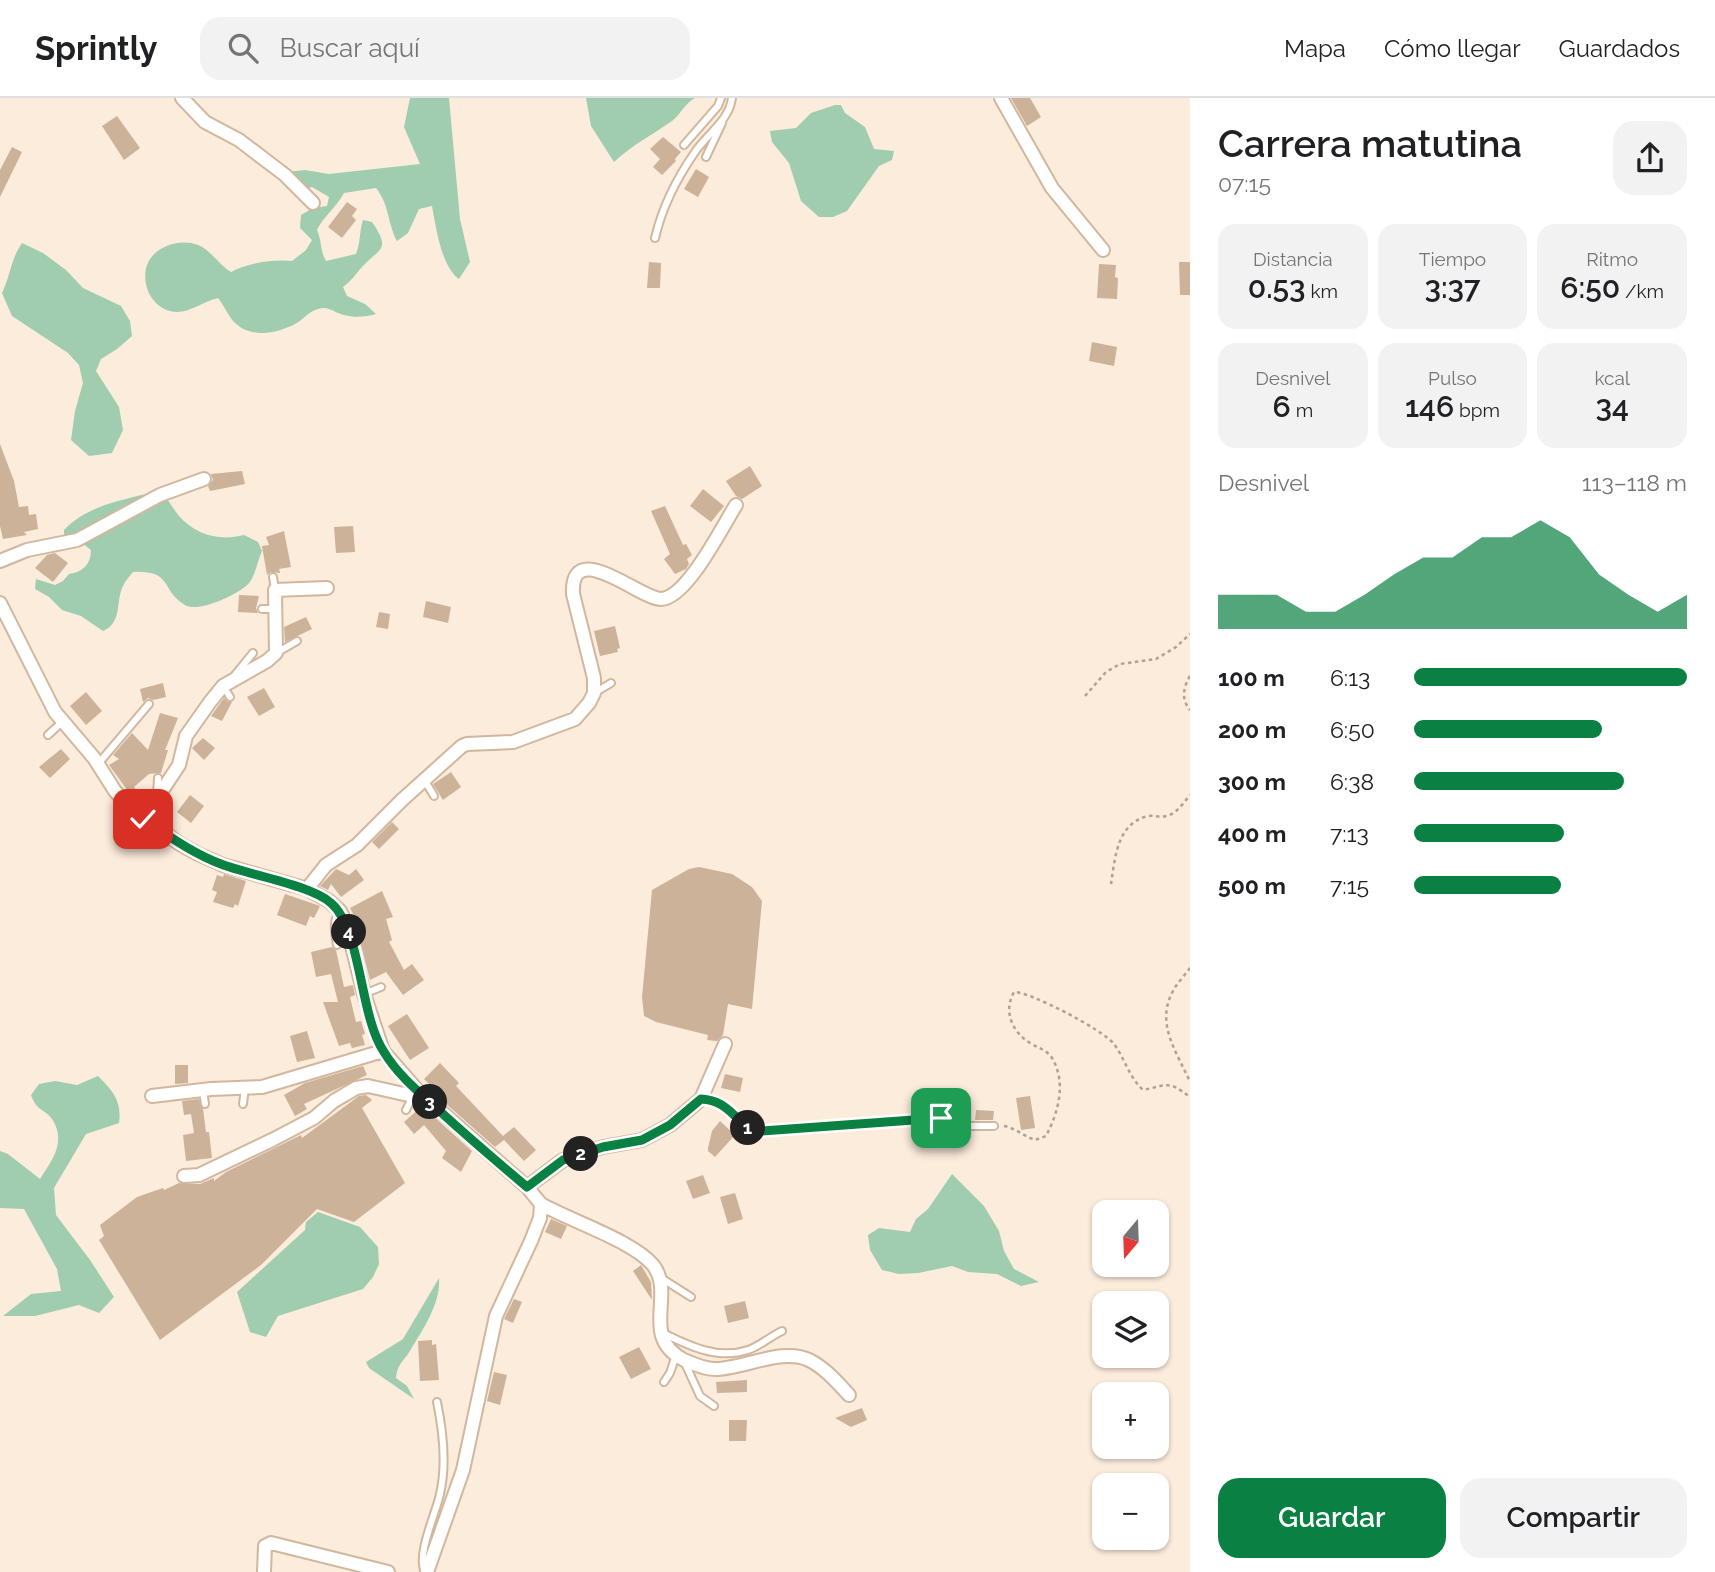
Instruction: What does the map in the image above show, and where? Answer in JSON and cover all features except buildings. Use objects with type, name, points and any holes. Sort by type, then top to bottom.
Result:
[{"type":"street","points":[[182,98],[205,122],[239,140],[285,175],[313,203]]},
{"type":"street","points":[[1001,98],[1052,188],[1103,250]]},
{"type":"street","points":[[0,561],[27,551],[77,540],[160,495],[204,479]]},
{"type":"street","points":[[307,890],[326,865],[357,845],[402,800],[467,744],[513,742],[575,719],[589,703],[594,693],[594,678],[573,594],[572,581],[576,573],[602,572],[653,597],[662,599],[671,596],[690,581],[736,505]]},
{"type":"street","points":[[143,819],[179,765],[186,736],[228,688],[276,653],[268,609],[274,584],[327,587]]},
{"type":"street","points":[[0,603],[29,664],[62,722],[98,764],[115,791],[143,819],[198,855],[307,890],[329,901],[340,911],[347,926],[364,994],[383,1051],[416,1094],[527,1187],[541,1204],[617,1240],[653,1265],[660,1277],[661,1332],[666,1343],[680,1357],[701,1367],[715,1369],[794,1356],[809,1360],[832,1376],[849,1395]]},
{"type":"street","points":[[527,1187],[563,1160],[603,1147],[642,1140],[670,1125],[701,1099],[725,1044]]},
{"type":"street","points":[[152,1096],[204,1097],[262,1087],[383,1051]]},
{"type":"street","points":[[184,1175],[199,1175],[282,1135],[314,1118],[334,1101],[356,1088],[368,1086],[416,1094]]},
{"type":"street","points":[[426,1572],[463,1470],[496,1316],[531,1241],[540,1218],[541,1204]]},
{"type":"street","points":[[264,1572],[265,1546],[271,1543],[388,1572]]},
{"type":"lane","points":[[684,145],[718,106],[721,98]]},
{"type":"lane","points":[[706,157],[731,107],[732,98]]},
{"type":"lane","points":[[655,238],[660,216],[694,152],[723,121]]},
{"type":"lane","points":[[276,653],[297,641]]},
{"type":"lane","points":[[228,688],[253,653]]},
{"type":"lane","points":[[594,693],[611,683]]},
{"type":"lane","points":[[98,764],[149,704]]},
{"type":"lane","points":[[48,735],[62,722]]},
{"type":"lane","points":[[157,797],[158,778]]},
{"type":"lane","points":[[425,781],[434,796]]},
{"type":"lane","points":[[337,945],[335,928],[336,917],[340,911]]},
{"type":"lane","points":[[364,994],[381,988]]},
{"type":"lane","points":[[243,1104],[245,1088]]},
{"type":"lane","points":[[406,1111],[416,1094]]},
{"type":"lane","points":[[701,1099],[718,1101],[749,1128],[761,1131],[957,1117],[970,1126],[994,1126]]},
{"type":"lane","points":[[660,1277],[691,1297]]},
{"type":"lane","points":[[661,1332],[695,1348],[725,1354],[749,1350],[782,1331]]},
{"type":"lane","points":[[664,1382],[680,1357]]},
{"type":"lane","points":[[680,1357],[700,1396],[714,1406]]},
{"type":"lane","points":[[426,1572],[422,1560],[441,1491],[442,1430],[437,1402]]},
{"type":"path","points":[[1085,696],[1107,672],[1120,664],[1156,659],[1176,647],[1190,634]]},
{"type":"path","points":[[1190,676],[1184,688],[1185,704],[1190,710]]},
{"type":"path","points":[[1111,884],[1116,851],[1122,835],[1132,824],[1148,816],[1166,817],[1177,811],[1190,795]]},
{"type":"path","points":[[1190,968],[1172,991],[1166,1024],[1174,1050],[1190,1082]]},
{"type":"path","points":[[994,1126],[1013,1128],[1023,1136],[1035,1140],[1046,1136],[1056,1117],[1061,1094],[1054,1060],[1048,1053],[1028,1042],[1013,1024],[1009,1000],[1014,992],[1032,996],[1079,1020],[1113,1042],[1134,1082],[1143,1090],[1164,1083],[1172,1084],[1190,1097]]},
{"type":"green space","points":[[410,98],[449,98],[460,219],[470,262],[459,279],[444,256],[432,206],[419,209],[408,233],[397,241],[384,201],[376,188],[344,193],[317,230],[326,261],[356,254],[363,220],[372,222],[381,239],[381,248],[343,287],[347,296],[365,304],[376,314],[352,317],[322,308],[287,328],[260,333],[236,324],[218,298],[177,312],[162,308],[156,303],[147,289],[145,273],[150,258],[168,245],[183,242],[198,245],[231,272],[260,262],[292,261],[306,250],[312,240],[300,228],[301,215],[313,208],[327,206],[329,197],[312,187],[297,192],[286,188],[287,172],[305,170],[329,174],[420,164],[404,127]]},
{"type":"green space","points":[[586,98],[695,98],[672,121],[614,162],[591,126]]},
{"type":"green space","points":[[841,105],[845,113],[865,127],[874,149],[894,151],[892,160],[879,166],[847,211],[833,217],[819,217],[801,201],[789,163],[772,142],[770,131],[796,128],[811,113]]},
{"type":"green space","points":[[22,243],[43,253],[66,270],[83,288],[121,306],[130,321],[132,336],[101,359],[96,371],[119,407],[123,430],[112,453],[89,456],[71,440],[83,383],[79,365],[68,353],[12,316],[2,293]]},
{"type":"green space","points":[[146,494],[166,498],[186,523],[201,532],[218,537],[244,535],[258,542],[262,551],[249,583],[216,602],[191,607],[177,599],[165,582],[155,574],[133,572],[123,586],[116,617],[103,631],[81,616],[62,610],[49,597],[35,589],[36,579],[55,585],[88,563],[91,550],[82,543],[64,538],[64,530],[73,522],[102,506]]},
{"type":"green space","points":[[98,1076],[115,1097],[119,1108],[119,1123],[86,1134],[54,1188],[56,1215],[114,1297],[99,1313],[79,1305],[35,1316],[3,1316],[31,1294],[61,1291],[57,1269],[24,1209],[0,1208],[0,1151],[8,1154],[40,1179],[56,1150],[58,1135],[52,1119],[38,1107],[31,1095],[39,1084],[55,1081],[77,1085]]},
{"type":"green space","points":[[952,1174],[984,1206],[999,1231],[1004,1251],[1014,1269],[1039,1282],[1021,1286],[997,1274],[968,1272],[952,1266],[918,1273],[899,1274],[882,1270],[870,1250],[868,1235],[879,1228],[910,1232],[916,1219],[928,1209]]},
{"type":"green space","points":[[318,1212],[360,1227],[378,1247],[379,1264],[373,1277],[363,1289],[278,1316],[266,1337],[250,1332],[237,1292],[305,1230],[306,1222]]},
{"type":"green space","points":[[439,1278],[431,1315],[397,1373],[396,1378],[407,1386],[414,1399],[369,1368],[366,1362],[403,1339]]},
{"type":"route","points":[[143,819],[198,855],[307,890],[329,901],[340,911],[347,926],[364,994],[383,1051],[395,1068],[419,1092],[527,1187],[563,1160],[603,1147],[642,1140],[670,1125],[701,1099],[718,1101],[749,1128],[761,1131],[941,1118]]}]
